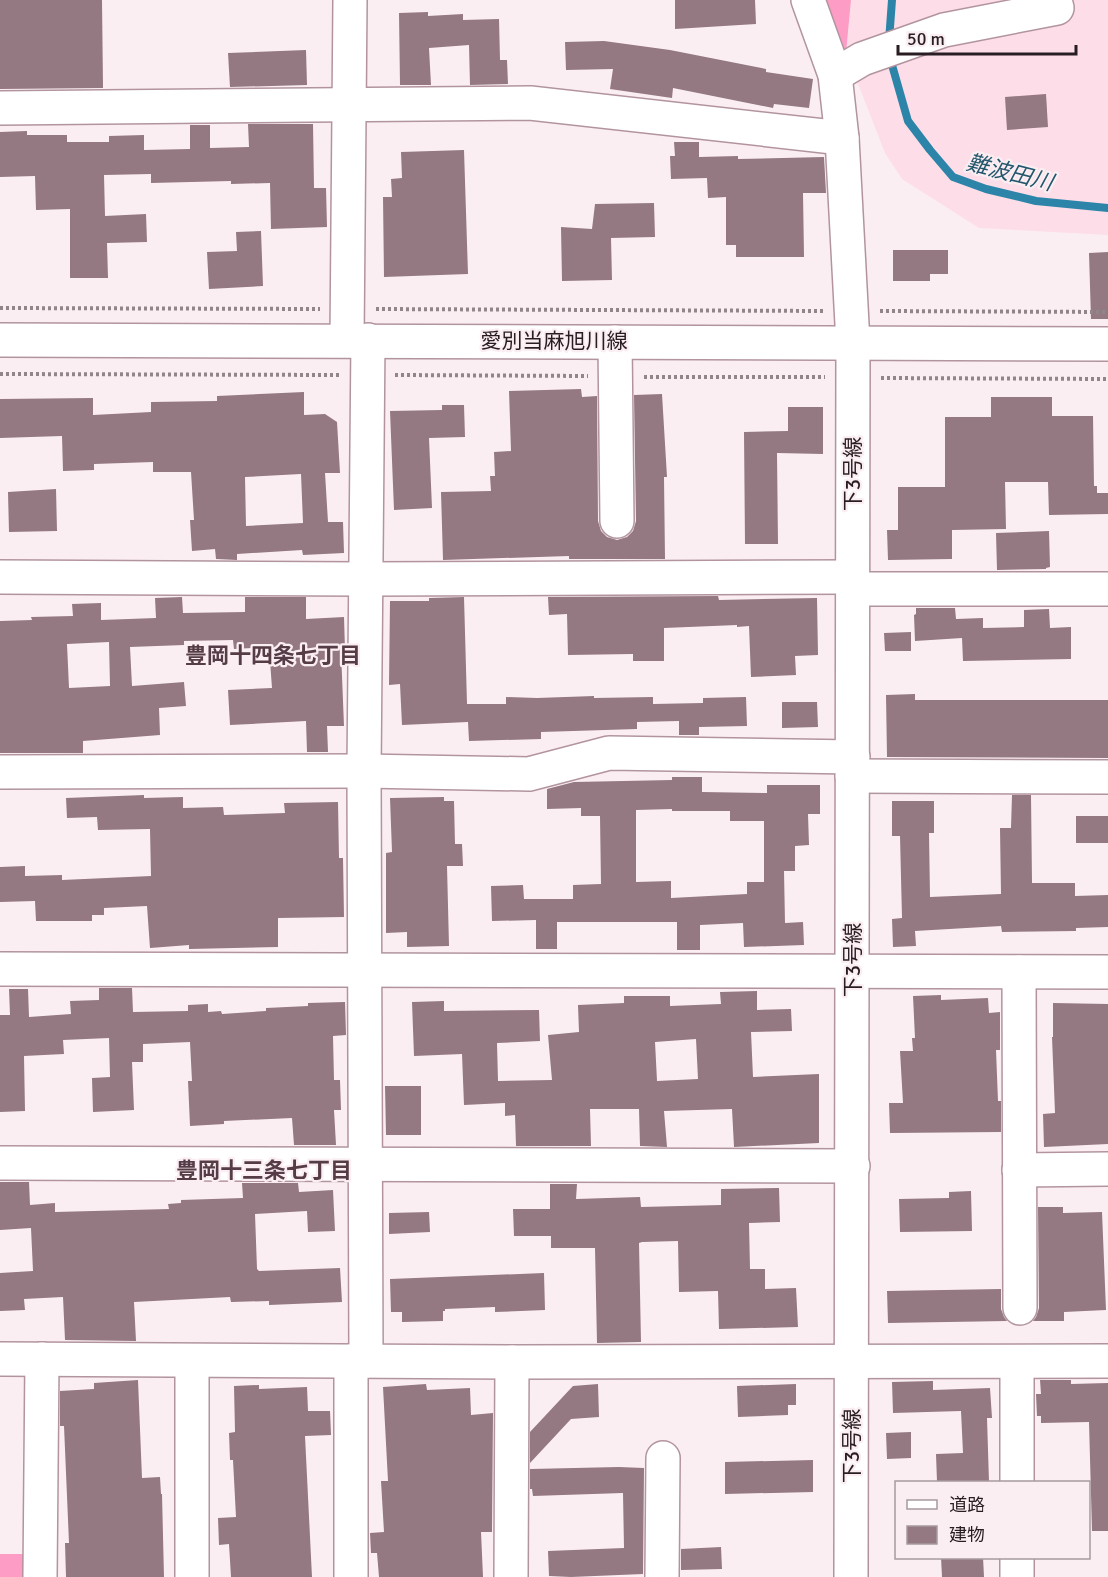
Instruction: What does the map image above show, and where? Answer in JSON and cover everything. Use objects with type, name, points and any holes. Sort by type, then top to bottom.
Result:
[{"type":"street","points":[[350,0],[348,105],[354,330],[368,375],[364,579],[365,1163],[351,1577]]},
{"type":"street","name":"下3号線","points":[[808,0],[849,67],[842,138],[853,343],[851,1577]]},
{"type":"street","points":[[849,67],[944,30],[1057,8],[1055,0]]},
{"type":"street","points":[[0,108],[530,103],[842,138]]},
{"type":"street","name":"愛別当麻旭川線","points":[[0,340],[354,330],[615,342],[1108,344]]},
{"type":"street","points":[[615,342],[617,521]]},
{"type":"street","points":[[0,578],[853,583],[1108,589]]},
{"type":"street","points":[[0,772],[364,771],[529,774],[609,753],[1108,777]]},
{"type":"street","points":[[0,969],[1108,972]]},
{"type":"street","points":[[1019,972],[1020,1308]]},
{"type":"street","points":[[0,1163],[852,1166]]},
{"type":"street","points":[[1019,1170],[1108,1169]]},
{"type":"street","points":[[0,1359],[512,1362],[1108,1361]]},
{"type":"street","points":[[40,1577],[42,1359]]},
{"type":"street","points":[[192,1360],[192,1577]]},
{"type":"street","points":[[511,1577],[512,1362]]},
{"type":"street","points":[[1017,1362],[1017,1481]]},
{"type":"street","points":[[662,1577],[663,1458]]},
{"type":"street","points":[[1017,1559],[1017,1577]]},
{"type":"path","points":[[0,308],[354,330],[851,311],[1108,312]]},
{"type":"path","points":[[0,374],[1108,379]]},
{"type":"shaded area","points":[[826,0],[851,0],[846,53]]},
{"type":"shaded area","points":[[851,0],[1108,0],[1108,235],[979,228],[902,179],[885,153],[846,53]]},
{"type":"shaded area","points":[[0,1554],[40,1554],[40,1577],[0,1577]]},
{"type":"building","points":[[0,0],[102,0],[103,88],[0,89]]},
{"type":"building","points":[[675,0],[755,0],[756,24],[675,29]]},
{"type":"building","points":[[428,12],[428,16],[463,14],[463,20],[499,19],[500,60],[507,60],[508,84],[470,85],[469,45],[429,48],[431,85],[400,85],[399,13]]},
{"type":"building","points":[[604,41],[670,50],[766,69],[766,72],[813,79],[809,108],[774,104],[773,108],[673,88],[672,98],[610,89],[613,69],[566,70],[565,42]]},
{"type":"building","points":[[306,50],[307,85],[230,87],[228,53]]},
{"type":"building","points":[[1046,94],[1048,127],[1007,130],[1005,97]]},
{"type":"building","points":[[248,124],[313,124],[314,188],[326,188],[327,227],[271,229],[270,183],[231,184],[231,181],[151,183],[151,174],[104,175],[105,216],[146,214],[147,242],[107,243],[108,278],[70,278],[70,209],[36,210],[35,176],[0,177],[0,132],[27,131],[27,135],[67,135],[67,142],[109,142],[109,136],[144,135],[144,150],[190,149],[190,125],[210,125],[210,148],[249,147]]},
{"type":"building","points":[[674,142],[699,142],[699,157],[738,156],[738,159],[824,157],[826,193],[803,193],[804,257],[736,257],[736,245],[726,245],[726,197],[708,198],[707,178],[671,179],[670,156],[675,156]]},
{"type":"building","points":[[464,150],[468,274],[384,277],[383,197],[392,197],[391,179],[402,178],[401,152]]},
{"type":"building","points":[[654,203],[655,237],[611,238],[612,280],[562,281],[561,227],[592,229],[595,204]]},
{"type":"building","points":[[261,231],[263,286],[209,289],[207,252],[237,251],[236,232]]},
{"type":"building","points":[[893,250],[948,250],[948,274],[930,274],[930,281],[893,281]]},
{"type":"building","points":[[1108,252],[1108,319],[1091,319],[1089,253]]},
{"type":"building","points":[[581,389],[582,397],[597,396],[598,521],[601,531],[607,537],[617,540],[627,537],[633,531],[636,521],[634,395],[662,394],[667,477],[664,477],[665,559],[569,559],[569,556],[443,560],[441,492],[491,491],[490,476],[495,476],[494,452],[511,451],[509,391]]},
{"type":"building","points":[[304,392],[304,415],[325,414],[337,422],[340,473],[325,473],[328,522],[343,522],[344,553],[303,555],[302,550],[237,554],[237,560],[216,559],[215,549],[192,551],[190,520],[194,520],[191,472],[153,472],[153,462],[94,464],[94,470],[63,471],[62,436],[0,438],[0,399],[93,398],[93,415],[151,412],[151,402],[217,401],[217,396]],"holes":[[[301,474],[303,523],[246,526],[245,477]]]},
{"type":"building","points":[[991,397],[1052,397],[1052,416],[1093,416],[1094,486],[1097,486],[1097,493],[1108,493],[1108,514],[1049,515],[1048,482],[1005,482],[1006,529],[952,530],[952,559],[888,560],[887,530],[898,530],[898,487],[945,487],[945,417],[991,417]]},
{"type":"building","points":[[442,405],[464,405],[465,437],[429,438],[432,508],[394,510],[390,411],[442,410]]},
{"type":"building","points":[[788,407],[823,407],[823,454],[777,453],[778,544],[745,544],[744,432],[788,431]]},
{"type":"building","points":[[56,489],[57,531],[9,532],[8,492]]},
{"type":"building","points":[[1049,531],[1050,567],[997,570],[996,533]]},
{"type":"building","points":[[718,596],[719,600],[817,598],[818,655],[795,656],[796,675],[751,677],[749,626],[737,627],[737,625],[664,628],[664,661],[633,661],[633,654],[568,655],[567,614],[549,615],[548,597]]},
{"type":"building","points":[[182,597],[183,613],[245,612],[245,597],[306,597],[306,619],[344,617],[345,651],[341,651],[344,726],[327,726],[328,752],[307,752],[306,721],[230,725],[228,690],[272,688],[269,647],[234,649],[233,640],[184,641],[184,645],[130,647],[132,686],[184,682],[186,706],[159,708],[160,735],[83,741],[83,753],[0,753],[0,621],[32,620],[31,617],[73,616],[72,604],[101,603],[101,620],[156,618],[155,598]],"holes":[[[109,642],[110,686],[69,688],[67,644]]]},
{"type":"building","points":[[464,597],[467,704],[506,704],[506,697],[653,697],[653,704],[703,703],[703,698],[746,697],[747,726],[699,727],[699,735],[679,735],[679,721],[637,722],[637,729],[541,732],[541,739],[469,741],[468,722],[402,725],[400,684],[389,685],[390,601],[429,601],[429,598]]},
{"type":"building","points":[[916,608],[955,608],[956,619],[983,618],[983,628],[1024,627],[1024,610],[1049,609],[1050,628],[1071,627],[1071,659],[963,661],[962,638],[915,641]]},
{"type":"building","points":[[911,632],[911,651],[885,651],[884,633]]},
{"type":"building","points":[[915,694],[915,700],[1108,700],[1108,758],[887,757],[886,695]]},
{"type":"building","points":[[782,702],[817,702],[818,727],[782,728]]},
{"type":"building","points":[[672,777],[702,777],[702,792],[767,793],[767,785],[820,785],[820,814],[808,814],[809,845],[795,846],[795,871],[784,871],[785,923],[803,922],[804,945],[744,947],[743,923],[700,925],[700,950],[677,950],[677,922],[557,922],[557,949],[536,949],[536,920],[492,921],[491,886],[523,885],[524,899],[573,899],[573,885],[601,884],[600,816],[581,816],[581,808],[547,809],[547,789],[574,782],[672,780]],"holes":[[[672,809],[672,811],[730,811],[730,821],[764,821],[764,882],[747,882],[747,894],[671,898],[671,881],[636,882],[636,810]]]},
{"type":"building","points":[[144,795],[144,798],[183,797],[183,808],[223,807],[224,815],[285,813],[284,803],[338,802],[339,858],[343,858],[344,917],[278,918],[278,947],[189,949],[189,945],[150,948],[147,906],[104,908],[104,915],[92,915],[92,921],[36,921],[35,901],[0,902],[0,867],[25,866],[25,876],[62,875],[62,880],[151,876],[150,829],[98,830],[97,817],[67,818],[66,798]]},
{"type":"building","points":[[1012,795],[1031,795],[1032,883],[1075,883],[1075,896],[1108,895],[1108,927],[1076,928],[1076,931],[1002,932],[1001,926],[915,931],[916,946],[893,947],[892,919],[902,918],[900,836],[892,836],[892,801],[934,801],[934,833],[929,833],[930,897],[1001,894],[1000,828],[1011,828]]},
{"type":"building","points":[[444,797],[444,801],[454,801],[455,844],[462,844],[463,866],[447,866],[449,946],[407,947],[407,932],[386,933],[386,853],[392,852],[390,798]]},
{"type":"building","points":[[1076,816],[1108,816],[1108,843],[1076,843]]},
{"type":"building","points":[[99,988],[132,988],[133,1012],[188,1011],[188,1005],[208,1004],[208,1012],[221,1011],[222,1014],[266,1011],[266,1008],[308,1006],[308,1003],[345,1002],[346,1035],[333,1036],[334,1080],[340,1080],[341,1110],[334,1110],[336,1145],[294,1145],[292,1118],[224,1121],[224,1124],[190,1126],[188,1081],[192,1081],[190,1042],[143,1044],[143,1062],[132,1062],[134,1110],[93,1112],[92,1078],[110,1077],[109,1038],[63,1040],[64,1054],[24,1056],[25,1111],[0,1112],[0,1015],[10,1015],[9,989],[28,989],[29,1017],[71,1014],[70,1001],[99,1000]]},
{"type":"building","points":[[757,991],[757,1010],[791,1009],[792,1031],[751,1032],[753,1077],[819,1074],[819,1143],[734,1147],[732,1109],[664,1111],[667,1147],[640,1146],[639,1109],[590,1109],[591,1146],[516,1146],[515,1115],[505,1116],[505,1103],[464,1105],[462,1054],[414,1056],[412,1002],[444,1001],[444,1011],[539,1010],[540,1041],[497,1043],[498,1081],[552,1080],[548,1035],[579,1032],[578,1005],[624,1003],[624,996],[670,996],[670,1006],[721,1004],[720,992]],"holes":[[[696,1039],[698,1079],[657,1081],[655,1042]]]},
{"type":"building","points":[[941,995],[941,1000],[988,998],[989,1013],[1000,1012],[1000,1050],[996,1050],[998,1101],[1001,1101],[1001,1132],[890,1133],[889,1103],[903,1103],[900,1051],[913,1051],[912,1038],[915,1038],[913,996]]},
{"type":"building","points":[[1053,1003],[1108,1004],[1108,1144],[1044,1147],[1043,1114],[1055,1113]]},
{"type":"building","points":[[385,1086],[421,1086],[421,1135],[386,1135]]},
{"type":"building","points":[[0,1182],[29,1182],[30,1205],[55,1203],[55,1212],[169,1209],[168,1204],[181,1203],[181,1200],[243,1198],[242,1183],[298,1183],[299,1192],[333,1190],[335,1231],[308,1232],[307,1211],[255,1214],[257,1269],[259,1271],[340,1268],[342,1302],[269,1305],[269,1301],[231,1302],[230,1297],[134,1302],[136,1341],[65,1340],[63,1297],[24,1299],[25,1310],[0,1311],[0,1273],[33,1271],[31,1228],[0,1230]]},
{"type":"building","points":[[550,1184],[577,1184],[576,1199],[640,1197],[641,1207],[721,1205],[721,1189],[779,1188],[780,1222],[749,1223],[750,1269],[765,1269],[765,1289],[796,1288],[798,1327],[719,1329],[718,1291],[679,1292],[678,1241],[642,1242],[639,1243],[641,1342],[597,1343],[595,1248],[551,1248],[551,1236],[514,1236],[513,1209],[550,1209]]},
{"type":"building","points":[[971,1191],[972,1231],[900,1232],[899,1199],[949,1198],[949,1192]]},
{"type":"building","points":[[1038,1207],[1063,1207],[1063,1213],[1102,1212],[1106,1310],[1064,1312],[1064,1321],[1033,1321],[1039,1308]]},
{"type":"building","points":[[429,1212],[430,1232],[389,1234],[389,1213]]},
{"type":"building","points":[[544,1273],[545,1310],[495,1312],[495,1307],[445,1309],[443,1321],[402,1322],[402,1312],[391,1312],[390,1279]]},
{"type":"building","points":[[1001,1289],[1001,1309],[1007,1321],[888,1323],[887,1291]]},
{"type":"building","points":[[138,1380],[142,1478],[160,1477],[164,1577],[66,1577],[65,1543],[69,1543],[64,1426],[60,1426],[60,1391],[94,1389],[94,1383]]},
{"type":"building","points":[[1040,1380],[1071,1380],[1071,1384],[1108,1383],[1108,1531],[1092,1531],[1089,1422],[1041,1423],[1041,1416],[1037,1416],[1036,1394],[1041,1394]]},
{"type":"building","points":[[933,1381],[933,1390],[990,1388],[992,1418],[987,1418],[989,1481],[937,1481],[936,1454],[963,1453],[961,1411],[893,1413],[892,1382]]},
{"type":"building","points":[[426,1384],[427,1390],[470,1388],[471,1415],[493,1413],[492,1532],[481,1532],[483,1577],[379,1577],[377,1553],[371,1553],[370,1533],[384,1532],[381,1481],[388,1481],[383,1387]]},
{"type":"building","points":[[598,1384],[599,1417],[571,1419],[530,1463],[530,1432],[573,1386]]},
{"type":"building","points":[[796,1384],[796,1405],[788,1405],[788,1415],[738,1417],[737,1386]]},
{"type":"building","points":[[259,1385],[259,1389],[307,1387],[308,1411],[330,1411],[331,1435],[305,1436],[312,1577],[231,1577],[229,1544],[219,1545],[218,1518],[236,1517],[229,1433],[235,1432],[234,1386]]},
{"type":"building","points":[[911,1432],[911,1458],[887,1459],[886,1433]]},
{"type":"building","points":[[813,1460],[813,1492],[725,1494],[725,1462]]},
{"type":"building","points":[[644,1468],[643,1574],[549,1576],[548,1551],[624,1548],[623,1493],[533,1496],[532,1489],[530,1489],[530,1469]]},
{"type":"building","points":[[721,1547],[722,1569],[681,1570],[681,1549]]},
{"type":"building","points":[[941,1559],[983,1559],[984,1577],[942,1577]]},
{"type":"waterway","name":"難波田川","points":[[889,41],[892,0]]},
{"type":"waterway","name":"難波田川","points":[[890,58],[908,121],[953,177],[986,189],[1036,201],[1108,208]]},
{"type":"district","name":"豊岡十四条七丁目","points":[[273,655]]},
{"type":"district","name":"豊岡十三条七丁目","points":[[264,1170]]}]
